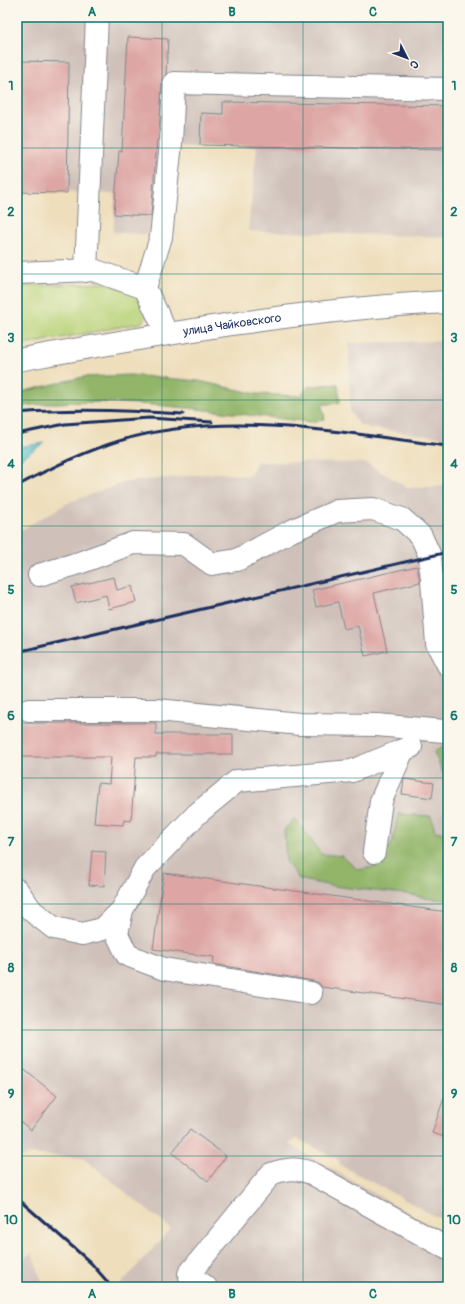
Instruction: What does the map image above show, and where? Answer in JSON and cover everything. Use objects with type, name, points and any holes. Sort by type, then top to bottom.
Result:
[{"type":"main road","points":[[86,271],[96,17]]},
{"type":"main road","points":[[167,334],[145,288],[161,237],[172,143],[174,83],[448,89]]},
{"type":"main road","points":[[17,273],[93,270],[145,288]]},
{"type":"main road","name":"улица Чайковского","points":[[17,360],[167,334],[297,316],[448,302]]},
{"type":"main road","points":[[39,575],[80,563],[133,542],[184,544],[212,564],[237,560],[291,531],[337,511],[373,509],[402,520],[421,536],[430,556],[437,644],[448,665]]},
{"type":"main road","points":[[29,710],[157,710],[300,724],[377,725],[446,730]]},
{"type":"main road","points":[[17,890],[32,911],[54,928],[82,934],[103,929],[122,910],[145,868],[196,814],[237,781],[352,771],[446,730]]},
{"type":"main road","points":[[374,852],[381,801],[403,750]]},
{"type":"main road","points":[[122,910],[117,934],[128,955],[164,969],[311,993]]},
{"type":"main road","points":[[206,1287],[189,1274],[271,1174],[283,1170],[297,1168],[312,1173],[448,1249]]},
{"type":"shaded area","points":[[17,17],[448,17],[448,237],[248,231],[257,147],[178,146],[170,236],[113,232],[116,194],[17,191]]},
{"type":"shaded area","points":[[448,341],[448,438],[371,428],[360,425],[350,412],[349,343]]},
{"type":"shaded area","points":[[257,462],[366,463],[408,488],[448,486],[448,1223],[340,1165],[339,1160],[298,1139],[289,1144],[448,1236],[448,1287],[118,1287],[171,1229],[83,1158],[29,1154],[17,1160],[17,532],[70,502],[126,482],[217,473],[249,476]]},
{"type":"shaded area","points":[[32,1253],[44,1287],[17,1287],[17,1262]]},
{"type":"green space","points":[[107,283],[133,294],[142,302],[147,316],[141,323],[17,346],[17,286]]},
{"type":"green space","points":[[130,375],[199,381],[257,394],[300,396],[309,386],[338,384],[340,402],[322,405],[325,419],[312,422],[127,403],[53,403],[17,407],[17,393],[83,377]]},
{"type":"green space","points":[[448,744],[448,785],[434,752]]},
{"type":"green space","points":[[398,814],[431,816],[435,831],[445,833],[448,829],[448,899],[432,899],[405,894],[338,887],[299,879],[286,861],[284,830],[295,818],[321,854],[342,856],[358,870],[378,866],[392,843]]},
{"type":"water","points":[[44,443],[17,461],[17,447]]},
{"type":"building","points":[[128,37],[168,39],[166,74],[162,82],[159,140],[157,140],[151,216],[114,214],[119,151],[122,151]]},
{"type":"building","points":[[17,61],[69,62],[67,193],[17,192]]},
{"type":"building","points":[[223,102],[448,106],[448,150],[200,145],[201,113],[223,114]]},
{"type":"building","points":[[417,566],[420,582],[374,593],[387,651],[365,656],[358,626],[344,629],[338,602],[316,607],[312,590]]},
{"type":"building","points":[[114,577],[117,590],[132,586],[136,602],[109,609],[106,595],[76,603],[72,587]]},
{"type":"building","points":[[17,723],[156,723],[156,734],[233,734],[233,754],[156,754],[156,757],[136,757],[131,821],[124,820],[123,825],[94,823],[98,783],[109,784],[111,757],[17,757]]},
{"type":"building","points":[[404,779],[434,783],[432,798],[402,794]]},
{"type":"building","points":[[92,851],[106,852],[104,886],[89,885]]},
{"type":"building","points":[[164,873],[448,912],[448,1005],[322,987],[319,983],[313,981],[213,964],[214,957],[153,949]]},
{"type":"building","points":[[17,1064],[57,1096],[31,1130],[17,1119]]},
{"type":"building","points":[[446,1092],[448,1092],[448,1138],[432,1133]]},
{"type":"building","points":[[190,1129],[226,1156],[208,1181],[172,1153]]},
{"type":"railway","points":[[17,413],[58,410],[100,410],[183,414]]},
{"type":"railway","points":[[17,434],[65,424],[149,418],[212,422]]},
{"type":"railway","points":[[17,486],[67,461],[106,445],[159,431],[200,426],[241,425],[325,430],[448,446]]},
{"type":"railway","points":[[17,652],[448,552]]},
{"type":"railway","points":[[17,1198],[91,1263],[112,1287]]}]
